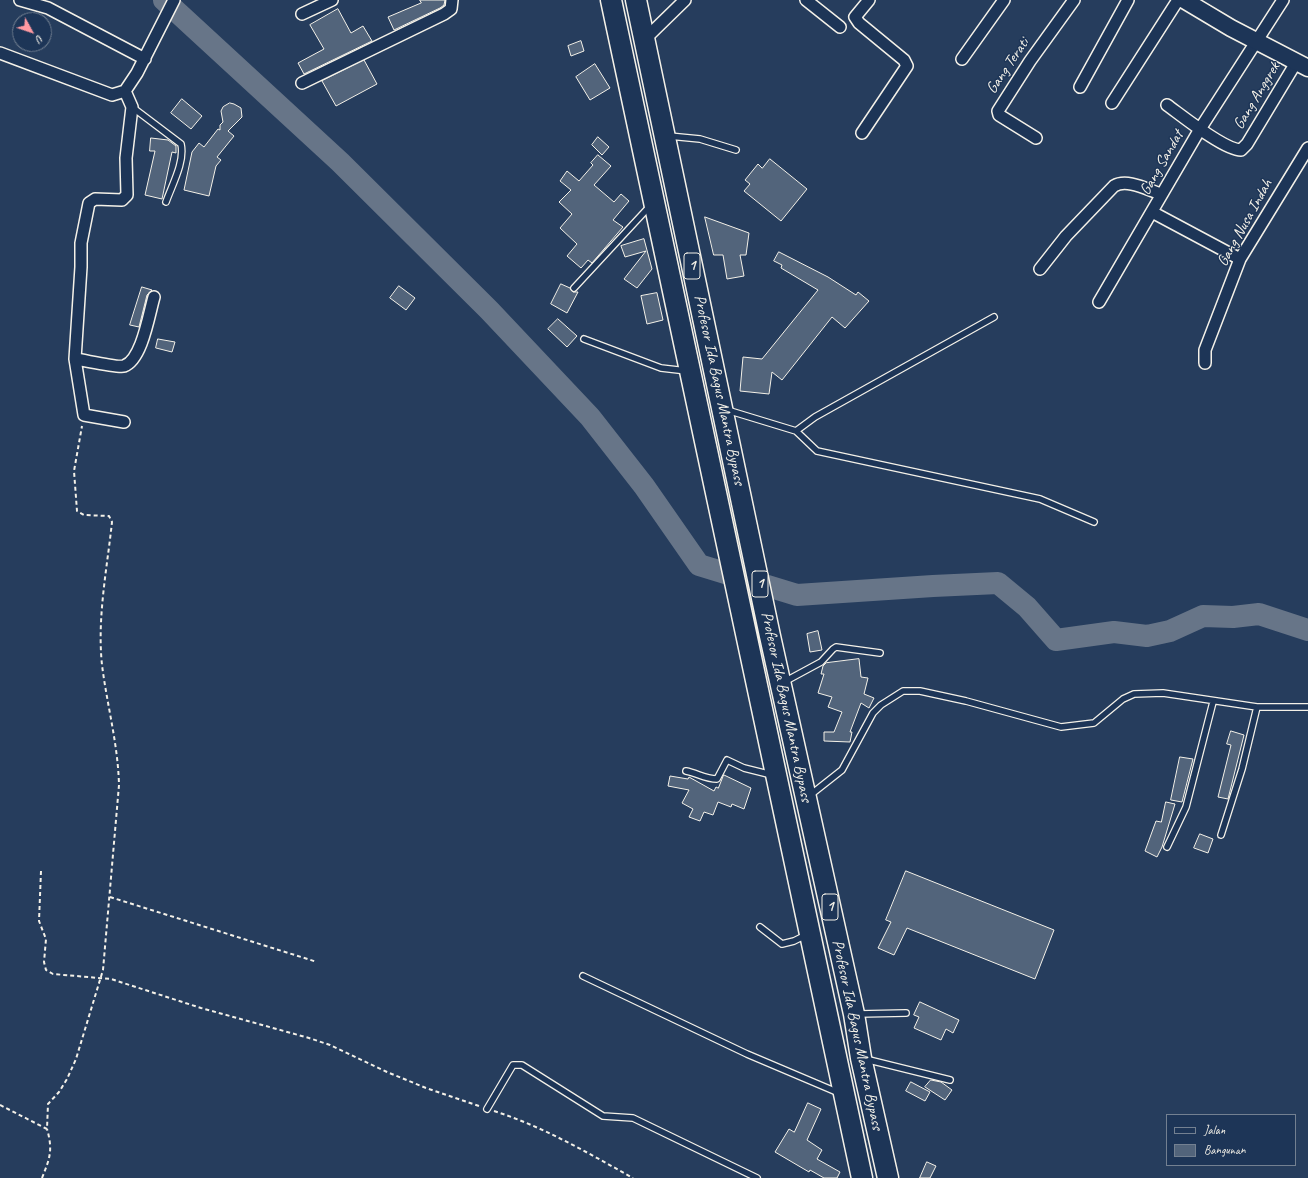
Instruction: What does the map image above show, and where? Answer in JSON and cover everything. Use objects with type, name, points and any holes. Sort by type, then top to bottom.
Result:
[{"type":"highway","name":"Profesor Ida Bagus Mantra Bypass","points":[[611,0],[810,933],[843,1095],[862,1178]]},
{"type":"highway","name":"Profesor Ida Bagus Mantra Bypass","points":[[636,0],[770,636],[782,683],[806,799],[854,1014],[861,1058],[888,1178]]},
{"type":"street","points":[[20,0],[48,8],[145,59]]},
{"type":"street","points":[[125,92],[145,59],[174,0]]},
{"type":"street","points":[[302,14],[332,0]]},
{"type":"street","points":[[302,83],[444,14],[452,9],[452,0]]},
{"type":"street","points":[[644,40],[685,0]]},
{"type":"street","points":[[806,0],[840,27]]},
{"type":"street","points":[[862,133],[907,66],[904,60],[859,23],[856,18],[869,0]]},
{"type":"street","points":[[962,58],[1004,0]]},
{"type":"street","name":"Gang Terati","points":[[1036,138],[999,115],[998,111],[1030,61],[1074,0]]},
{"type":"street","points":[[1080,86],[1128,0]]},
{"type":"street","points":[[1112,103],[1178,0]]},
{"type":"street","points":[[1184,0],[1257,42],[1302,65]]},
{"type":"street","name":"Gang Sandat","points":[[1099,302],[1200,129],[1283,0]]},
{"type":"street","points":[[0,53],[112,94],[125,92]]},
{"type":"street","name":"Gang Anggrek","points":[[1200,129],[1234,149],[1241,150],[1302,65]]},
{"type":"street","points":[[124,422],[84,414],[75,359],[81,267],[81,243],[87,210],[92,200],[122,200],[127,195],[126,158],[132,107],[125,92]]},
{"type":"street","points":[[1166,104],[1200,129]]},
{"type":"street","name":"Gang Nusa Indah","points":[[1205,363],[1205,350],[1240,259],[1308,148]]},
{"type":"street","points":[[1040,269],[1071,231],[1119,182],[1162,194]]},
{"type":"street","points":[[1152,212],[1240,259]]},
{"type":"street","points":[[75,359],[123,366],[132,362],[139,349],[154,297]]},
{"type":"lane","points":[[132,107],[181,144],[182,151],[179,165],[166,202]]},
{"type":"lane","points":[[665,136],[700,139],[736,150]]},
{"type":"lane","points":[[574,288],[654,202]]},
{"type":"lane","points":[[796,431],[815,417],[994,317]]},
{"type":"lane","points":[[584,339],[661,368],[691,372]]},
{"type":"lane","points":[[723,408],[796,431],[817,451],[1040,499],[1094,522]]},
{"type":"lane","points":[[782,683],[821,662],[833,648],[836,647],[880,653]]},
{"type":"lane","points":[[806,799],[842,770],[873,713],[881,705],[903,691],[920,691],[966,701],[1061,727],[1094,723],[1123,699],[1134,694],[1163,693],[1213,702],[1257,707],[1308,707]]},
{"type":"lane","points":[[1167,847],[1186,807],[1213,702]]},
{"type":"lane","points":[[1221,835],[1242,769],[1257,707]]},
{"type":"lane","points":[[686,771],[698,773],[708,779],[716,779],[726,760],[744,768],[776,776]]},
{"type":"lane","points":[[760,927],[782,944],[794,941],[810,933]]},
{"type":"lane","points":[[583,976],[747,1054],[843,1095]]},
{"type":"lane","points":[[854,1014],[906,1013]]},
{"type":"lane","points":[[861,1058],[950,1080]]},
{"type":"lane","points":[[488,1109],[514,1065],[522,1065],[604,1116],[632,1118],[757,1178]]},
{"type":"path","points":[[42,1178],[50,1156],[51,1146],[47,1129],[48,1104],[68,1079],[78,1052],[100,979],[110,896],[118,772],[118,759],[102,664],[102,614],[112,522],[109,516],[84,515],[77,511],[74,471],[84,414]]},
{"type":"path","points":[[41,871],[40,921],[46,940],[44,962],[46,970],[53,974],[111,979],[140,987],[201,1008],[323,1043],[406,1080],[526,1122],[563,1138],[633,1178]]},
{"type":"path","points":[[110,896],[318,962]]},
{"type":"path","points":[[0,1105],[47,1129]]},
{"type":"building","points":[[420,0],[445,0],[444,5],[440,8],[394,30],[388,17],[421,3]]},
{"type":"building","points":[[338,9],[351,33],[363,26],[372,41],[304,74],[298,63],[324,49],[310,25]]},
{"type":"building","points":[[581,41],[584,51],[571,56],[568,46]]},
{"type":"building","points":[[364,60],[377,84],[336,106],[322,81]]},
{"type":"building","points":[[595,64],[610,88],[590,100],[576,77]]},
{"type":"building","points":[[182,99],[202,116],[191,129],[171,113]]},
{"type":"building","points":[[230,103],[241,108],[242,117],[228,131],[234,136],[217,157],[221,160],[216,166],[209,196],[184,190],[192,152],[199,143],[204,147],[218,129],[220,130],[220,125],[223,122],[221,111],[223,107]]},
{"type":"building","points":[[598,137],[609,147],[602,155],[592,145]]},
{"type":"building","points":[[151,138],[168,140],[176,146],[176,153],[172,152],[162,199],[145,195],[155,151],[150,151]]},
{"type":"building","points":[[598,155],[611,166],[594,185],[614,202],[621,194],[629,201],[613,220],[623,227],[592,263],[588,260],[581,268],[567,256],[577,244],[560,228],[572,214],[559,202],[571,190],[560,181],[567,171],[579,181],[593,165],[591,163]]},
{"type":"building","points":[[770,159],[807,189],[781,221],[744,191],[750,184],[745,180],[758,164],[762,168]]},
{"type":"building","points":[[705,217],[749,233],[746,255],[740,255],[744,276],[727,279],[723,255],[714,255]]},
{"type":"building","points":[[644,239],[652,269],[637,288],[624,279],[646,251],[625,257],[621,246]]},
{"type":"building","points":[[779,252],[828,277],[856,295],[858,292],[869,301],[845,328],[832,317],[782,380],[772,372],[769,394],[740,391],[743,357],[762,359],[818,290],[781,268],[782,265],[774,261]]},
{"type":"building","points":[[561,284],[570,288],[573,292],[578,292],[567,313],[551,304]]},
{"type":"building","points":[[399,286],[415,298],[406,310],[390,298]]},
{"type":"building","points":[[142,287],[152,290],[147,295],[139,327],[130,325]]},
{"type":"building","points":[[657,293],[663,320],[647,324],[641,296]]},
{"type":"building","points":[[558,319],[577,336],[567,347],[548,329]]},
{"type":"building","points":[[158,339],[175,342],[172,352],[156,348]]},
{"type":"building","points":[[818,631],[822,650],[810,652],[807,634]]},
{"type":"building","points":[[859,659],[861,677],[868,678],[864,694],[874,698],[869,708],[861,703],[850,732],[852,732],[850,742],[824,741],[824,732],[834,732],[842,712],[828,707],[832,697],[818,693],[824,674],[821,674],[823,666],[826,663]]},
{"type":"building","points":[[1231,731],[1244,735],[1228,799],[1218,797],[1231,745],[1227,744]]},
{"type":"building","points":[[1180,757],[1193,759],[1182,802],[1171,800]]},
{"type":"building","points":[[724,775],[751,788],[744,809],[732,804],[731,807],[718,802],[713,815],[704,812],[700,821],[689,817],[693,809],[682,803],[689,790],[668,786],[670,776],[688,779],[689,777],[714,791],[716,787],[718,788]]},
{"type":"building","points":[[1166,802],[1175,804],[1162,847],[1157,857],[1145,851],[1156,821],[1161,822]]},
{"type":"building","points":[[1200,834],[1213,839],[1208,853],[1194,848]]},
{"type":"building","points":[[906,871],[1054,930],[1035,979],[907,928],[894,955],[878,948],[891,922],[886,920]]},
{"type":"building","points":[[920,1002],[959,1020],[953,1033],[946,1029],[941,1040],[914,1028],[919,1017],[914,1015]]},
{"type":"building","points":[[931,1080],[941,1082],[952,1090],[945,1100],[925,1087]]},
{"type":"building","points":[[911,1082],[930,1092],[925,1101],[906,1091]]},
{"type":"building","points":[[808,1103],[821,1109],[807,1140],[822,1150],[817,1159],[840,1172],[837,1178],[824,1178],[810,1170],[809,1172],[775,1152],[789,1129],[794,1132]]},
{"type":"building","points":[[927,1162],[936,1166],[930,1178],[920,1178]]},
{"type":"waterway","points":[[164,0],[340,162],[489,310],[590,417],[644,486],[699,565],[797,595],[998,583],[1027,607],[1056,640],[1114,632],[1147,636],[1170,631],[1203,616],[1233,617],[1259,614],[1308,630]]}]
